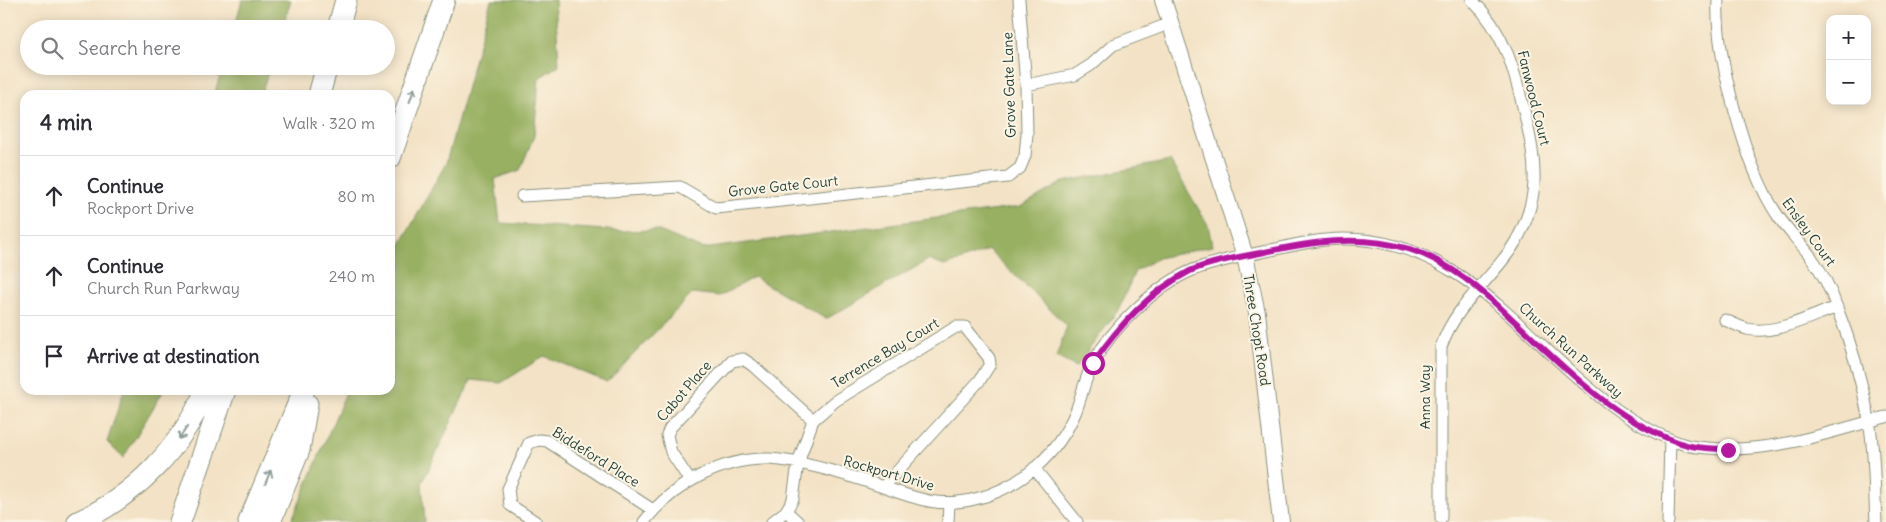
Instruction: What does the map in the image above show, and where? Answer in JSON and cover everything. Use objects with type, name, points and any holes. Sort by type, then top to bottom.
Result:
[{"type":"highway","points":[[340,20],[346,0]]},
{"type":"highway","points":[[395,143],[444,0]]},
{"type":"highway","points":[[320,90],[325,75]]},
{"type":"highway","points":[[78,522],[101,510],[130,490],[161,461],[184,430],[203,395]]},
{"type":"highway","points":[[180,522],[223,395]]},
{"type":"highway","points":[[249,522],[302,395]]},
{"type":"highway","points":[[270,522],[299,450],[309,395]]},
{"type":"main road","name":"Three Chopt Road","points":[[1163,0],[1245,256],[1260,335],[1281,522]]},
{"type":"street","name":"Grove Gate Lane","points":[[1020,0],[1026,85],[1027,134],[1025,156],[1020,168]]},
{"type":"street","name":"Fanwood Court","points":[[1472,0],[1482,9],[1505,45],[1516,73],[1534,157],[1534,184],[1529,211],[1520,232],[1510,249],[1478,287]]},
{"type":"street","name":"Ensley Court","points":[[1718,0],[1720,41],[1725,67],[1746,147],[1756,175],[1778,217],[1822,274],[1837,307],[1858,373],[1869,422],[1876,522]]},
{"type":"street","points":[[1026,85],[1075,75],[1091,65],[1113,44],[1171,23]]},
{"type":"street","name":"Grove Gate Court","points":[[522,196],[680,187],[716,208],[1008,177],[1020,168]]},
{"type":"street","name":"Church Run Parkway","points":[[1245,256],[1316,242],[1344,239],[1374,242],[1417,252],[1434,260],[1478,287],[1615,410],[1633,421],[1687,446],[1728,450],[1759,449],[1794,443],[1886,418]]},
{"type":"street","name":"Rockport Drive","points":[[644,522],[653,510],[670,494],[690,481],[746,460],[770,459],[798,463],[883,487],[929,503],[949,503],[976,499],[1000,491],[1019,480],[1054,451],[1076,411],[1093,363],[1110,338],[1135,310],[1160,290],[1192,270],[1245,256]]},
{"type":"street","name":"Anna Way","points":[[1441,518],[1441,347],[1448,327],[1478,287]]},
{"type":"street","points":[[1725,320],[1747,329],[1763,330],[1837,307]]},
{"type":"street","name":"Terrence Bay Court","points":[[786,511],[796,487],[798,463],[813,420],[835,401],[956,327],[966,327],[989,358],[990,364],[980,380],[883,487]]},
{"type":"street","name":"Cabot Place","points":[[690,481],[671,452],[667,435],[670,428],[732,361],[743,359],[752,364],[813,420]]},
{"type":"street","points":[[1668,522],[1670,438]]},
{"type":"street","name":"Biddeford Place","points":[[536,522],[510,505],[508,489],[529,443],[539,440],[547,441],[653,510]]},
{"type":"street","points":[[1034,468],[1077,522]]},
{"type":"street","points":[[948,522],[949,503]]},
{"type":"street","points":[[772,522],[786,511],[798,522]]},
{"type":"green space","points":[[242,0],[291,0],[285,20],[236,20]]},
{"type":"green space","points":[[491,0],[555,0],[559,65],[539,78],[534,136],[520,170],[495,179],[500,223],[621,231],[657,230],[702,249],[1020,207],[1063,182],[1170,161],[1208,225],[1212,246],[1158,258],[1135,271],[1119,309],[1076,367],[1056,357],[1067,326],[989,250],[945,266],[928,260],[826,319],[754,277],[720,296],[693,293],[607,382],[544,356],[501,383],[471,380],[422,483],[425,522],[291,522],[345,395],[395,395],[395,260],[401,244],[446,163]]},
{"type":"green space","points":[[220,75],[267,75],[263,90],[216,90]]},
{"type":"green space","points":[[122,395],[161,395],[123,458],[107,442]]},
{"type":"route","points":[[1093,363],[1110,338],[1135,310],[1160,290],[1192,270],[1298,244],[1344,239],[1374,242],[1417,252],[1434,260],[1478,287],[1615,410],[1633,421],[1657,434],[1687,446],[1728,450]]}]
